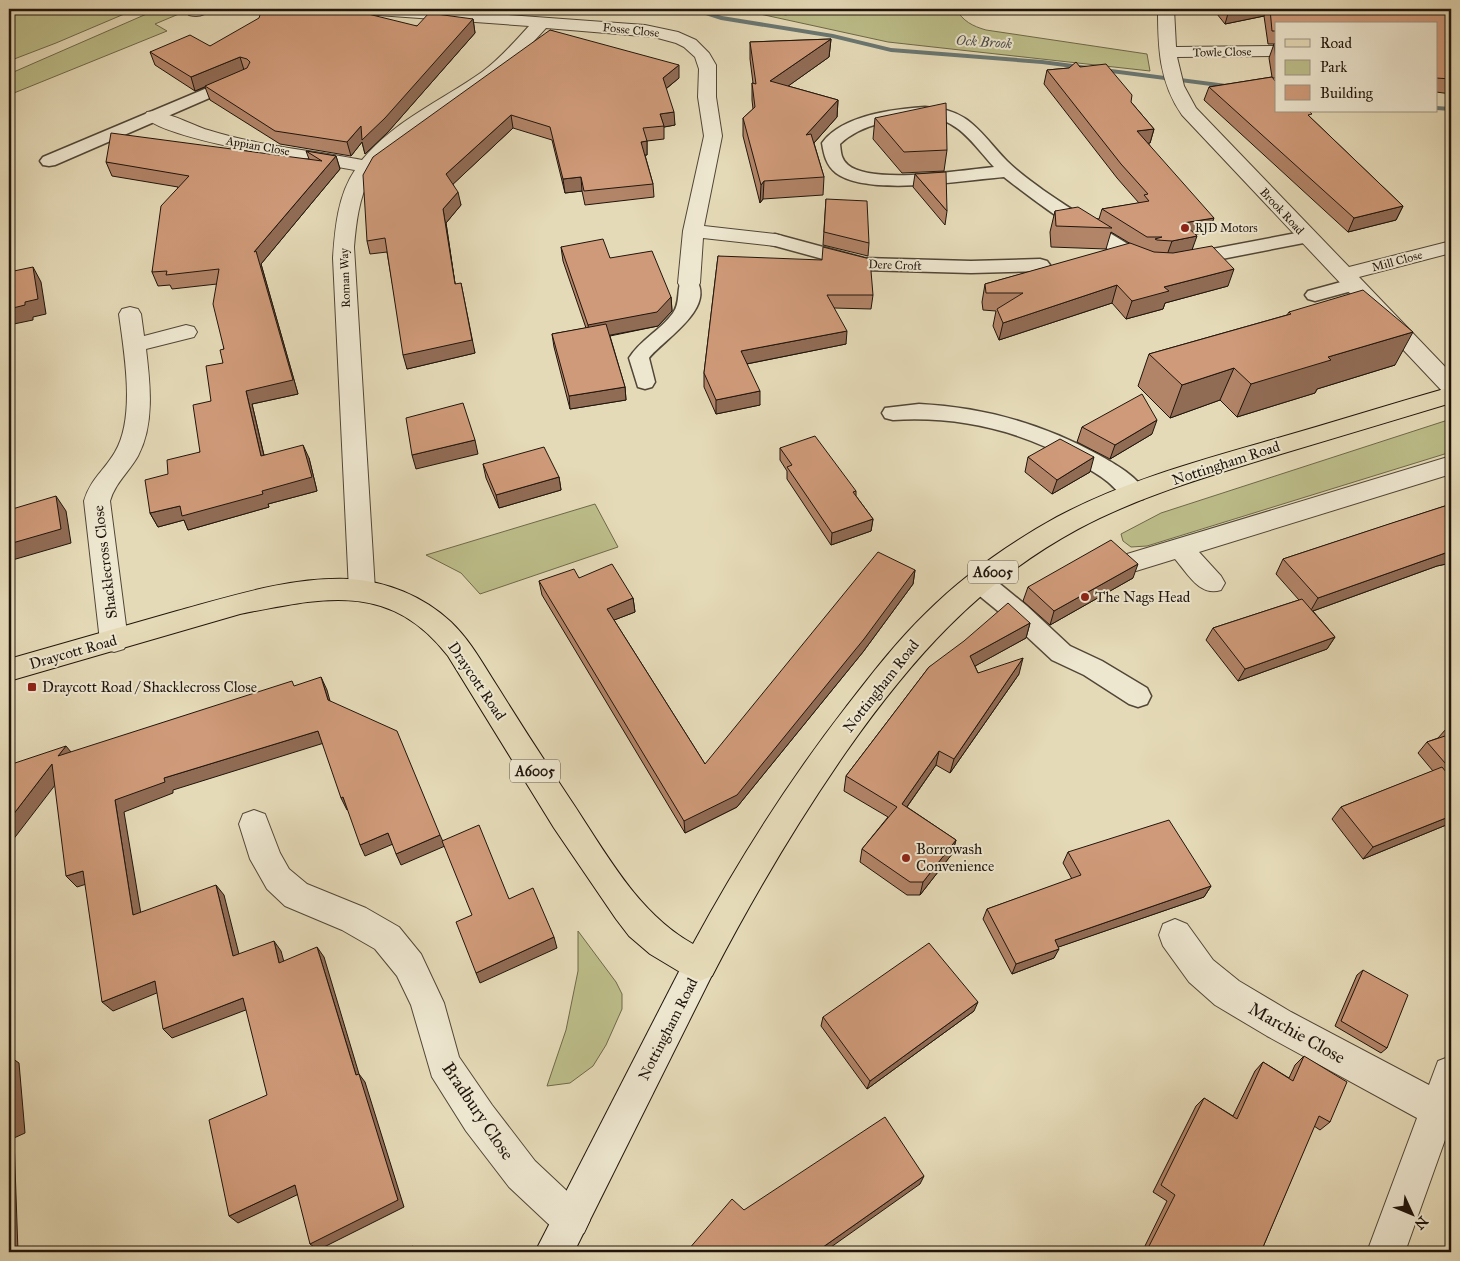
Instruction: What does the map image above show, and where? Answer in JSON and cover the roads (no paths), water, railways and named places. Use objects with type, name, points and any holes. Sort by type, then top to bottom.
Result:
[{"type":"main road","name":"Nottingham Road","points":[[700,965],[752,869],[806,784],[871,696],[918,638],[980,582],[1054,532],[1090,512],[1136,493],[1213,466],[1451,395]]},
{"type":"main road","name":"Draycott Road","points":[[9,670],[240,604],[320,590],[344,588],[386,596],[410,607],[442,631],[456,646],[564,818],[615,893],[642,926],[665,946],[700,965]]},
{"type":"street","name":"Fosse Close","points":[[364,9],[541,24],[645,30],[691,44],[702,55],[707,64],[707,97],[713,124],[713,136],[695,221]]},
{"type":"street","name":"Brook Road","points":[[1166,9],[1168,59],[1176,90],[1194,118],[1451,387]]},
{"type":"street","name":"Roman Way","points":[[362,590],[342,258],[343,239],[350,207],[360,176],[366,166],[390,141],[503,64],[541,24]]},
{"type":"street","name":"Towle Close","points":[[1168,59],[1275,51]]},
{"type":"street","name":"Appian Close","points":[[153,116],[182,129],[208,137],[366,166]]},
{"type":"street","name":"Dere Croft","points":[[695,221],[775,240]]},
{"type":"street","points":[[689,283],[695,221]]},
{"type":"street","name":"Mill Close","points":[[1348,280],[1451,247]]},
{"type":"street","name":"Shacklecross Close","points":[[114,641],[97,501],[99,489],[127,454],[133,440],[138,407],[135,345],[130,314]]},
{"type":"street","points":[[135,345],[186,332]]},
{"type":"street","points":[[1136,561],[1451,465]]},
{"type":"street","points":[[1180,548],[1212,583]]},
{"type":"street","name":"Bradbury Close","points":[[254,824],[266,859],[278,879],[296,896],[354,919],[387,938],[408,965],[427,1003],[444,1065],[479,1118],[522,1174],[571,1220]]},
{"type":"street","name":"Marchie Close","points":[[1175,935],[1202,971],[1227,993],[1279,1024],[1444,1113]]},
{"type":"street","name":"Nottingham Road","points":[[554,1252],[700,965]]},
{"type":"street","points":[[1386,1252],[1444,1113],[1451,1074]]},
{"type":"lane","points":[[49,160],[245,77]]},
{"type":"lane","points":[[1007,171],[893,181],[869,179],[848,173],[834,161],[830,152],[831,143],[843,132],[868,122],[912,112],[932,111],[948,114],[962,123],[1007,171],[1079,222],[1134,256],[1149,262],[1168,264],[1307,237]]},
{"type":"lane","name":"Dere Croft","points":[[775,240],[862,264],[970,267],[1040,265]]},
{"type":"lane","points":[[1315,295],[1348,280]]},
{"type":"lane","points":[[645,382],[639,358],[645,348],[678,319],[688,306],[689,283]]},
{"type":"lane","points":[[892,413],[912,411],[963,414],[1021,429],[1048,438],[1090,459],[1136,493]]},
{"type":"lane","points":[[980,582],[1018,613],[1061,653],[1093,668],[1138,696]]},
{"type":"waterway","name":"Ock Brook","points":[[691,9],[721,18],[833,36],[891,50],[1042,62],[1234,87]]},
{"type":"waterway","name":"Ock Brook","points":[[1438,108],[1451,109]]},
{"type":"place","name":"RJD Motors","points":[[1185,228]]},
{"type":"place","name":"The Nags Head","points":[[1085,597]]},
{"type":"place","name":"Draycott Road / Shacklecross Close","points":[[32,687]]},
{"type":"place","name":"Borrowash Convenience","points":[[906,858]]}]
